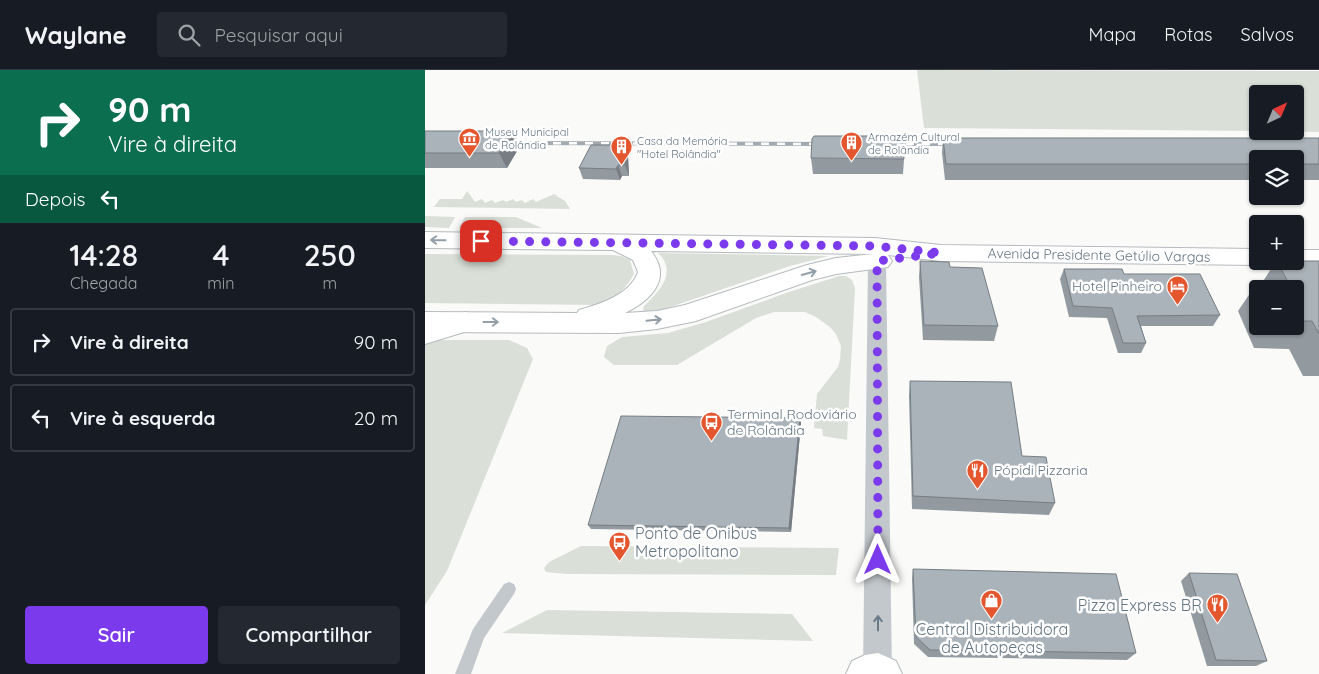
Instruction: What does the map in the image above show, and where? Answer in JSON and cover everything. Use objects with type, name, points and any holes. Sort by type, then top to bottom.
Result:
[{"type":"main road","name":"Avenida Presidente Getúlio Vargas","points":[[425,240],[875,246],[941,253],[1249,257]]},
{"type":"main road","points":[[565,323],[600,314],[618,306],[636,294],[648,278],[650,266],[644,256],[633,248],[606,241]]},
{"type":"main road","name":"Avenida Presidente Getúlio Vargas","points":[[425,322],[565,323],[657,320],[687,314],[807,273],[835,266],[941,253]]},
{"type":"main road","points":[[1304,258],[1319,258]]},
{"type":"main road","points":[[425,334],[465,322]]},
{"type":"street","points":[[875,673],[877,261]]},
{"type":"lane","points":[[463,674],[478,634],[509,589]]},
{"type":"shaded area","points":[[917,70],[1319,71],[1319,132],[1304,132],[1304,85],[1249,85],[1249,131],[924,128]]},
{"type":"shaded area","points":[[467,191],[475,202],[482,199],[485,203],[492,200],[495,203],[503,200],[506,202],[513,199],[516,202],[522,200],[525,203],[533,199],[536,202],[554,194],[565,201],[570,209],[434,207],[440,199],[462,199]]},
{"type":"shaded area","points":[[425,216],[455,217],[449,228],[425,227]]},
{"type":"shaded area","points":[[465,217],[516,217],[542,228],[459,228]]},
{"type":"shaded area","points":[[658,253],[829,256],[790,266],[653,313],[645,313],[644,306],[661,288],[667,274],[664,260]]},
{"type":"shaded area","points":[[425,254],[612,255],[630,260],[634,274],[619,294],[597,305],[425,303]]},
{"type":"shaded area","points":[[839,276],[846,276],[852,280],[855,288],[847,440],[823,436],[822,429],[814,428],[817,394],[838,367],[841,346],[836,334],[830,327],[805,312],[774,312],[756,318],[677,365],[614,365],[604,357],[607,346],[622,337],[668,333],[706,322]]},
{"type":"shaded area","points":[[441,340],[509,340],[527,348],[533,359],[447,571],[425,605],[425,343]]},
{"type":"shaded area","points":[[581,546],[839,548],[836,575],[567,574],[546,572],[544,568],[549,562]]},
{"type":"shaded area","points":[[547,610],[792,614],[813,641],[502,633]]},
{"type":"building","points":[[425,131],[513,131],[499,153],[425,153]]},
{"type":"building","points":[[814,136],[903,136],[904,159],[811,158],[812,139]]},
{"type":"building","points":[[943,138],[1249,138],[1249,140],[1304,140],[1304,138],[1319,138],[1319,164],[1304,164],[1304,150],[1249,150],[1249,164],[946,164]]},
{"type":"building","points":[[591,145],[625,145],[625,165],[618,165],[616,169],[579,168]]},
{"type":"building","points":[[920,261],[949,262],[950,267],[982,268],[998,326],[924,325]]},
{"type":"building","points":[[1304,261],[1319,261],[1319,334],[1312,321],[1304,321],[1304,280],[1287,280],[1282,270],[1304,270]]},
{"type":"building","points":[[1064,269],[1122,269],[1124,274],[1200,274],[1220,315],[1137,316],[1146,343],[1123,343],[1112,308],[1073,306]]},
{"type":"building","points":[[910,381],[1011,382],[1022,456],[1046,457],[1055,503],[913,496]]},
{"type":"building","points":[[621,416],[800,418],[789,528],[588,525]]},
{"type":"building","points":[[913,569],[1116,574],[1136,653],[930,650],[916,637]]},
{"type":"building","name":"Pizza Express BR","points":[[1189,573],[1237,574],[1267,661],[1216,660]]},
{"type":"railway","points":[[505,143],[825,144]]},
{"type":"railway","points":[[890,144],[957,144]]},
{"type":"place","name":"Museu Municipal de Rolândia","points":[[469,157]]},
{"type":"place","name":"Armazém Cultural de Rolândia","points":[[852,162]]},
{"type":"place","name":"Casa da Memória \"Hotel Rolândia\"","points":[[621,166]]},
{"type":"place","name":"Hotel Pinheiro","points":[[1178,305]]},
{"type":"place","name":"Terminal Rodoviário de Rolândia","points":[[711,441]]},
{"type":"place","name":"Pópidi Pizzaria","points":[[978,489]]},
{"type":"place","name":"Ponto de Onibus Metropolitano","points":[[619,561]]},
{"type":"place","name":"Central Distribuidora de Autopeças","points":[[992,619]]},
{"type":"place","name":"Pizza Express BR","points":[[1218,624]]},
{"type":"route","points":[[481,241],[875,246],[941,253],[877,261],[878,560]]}]
